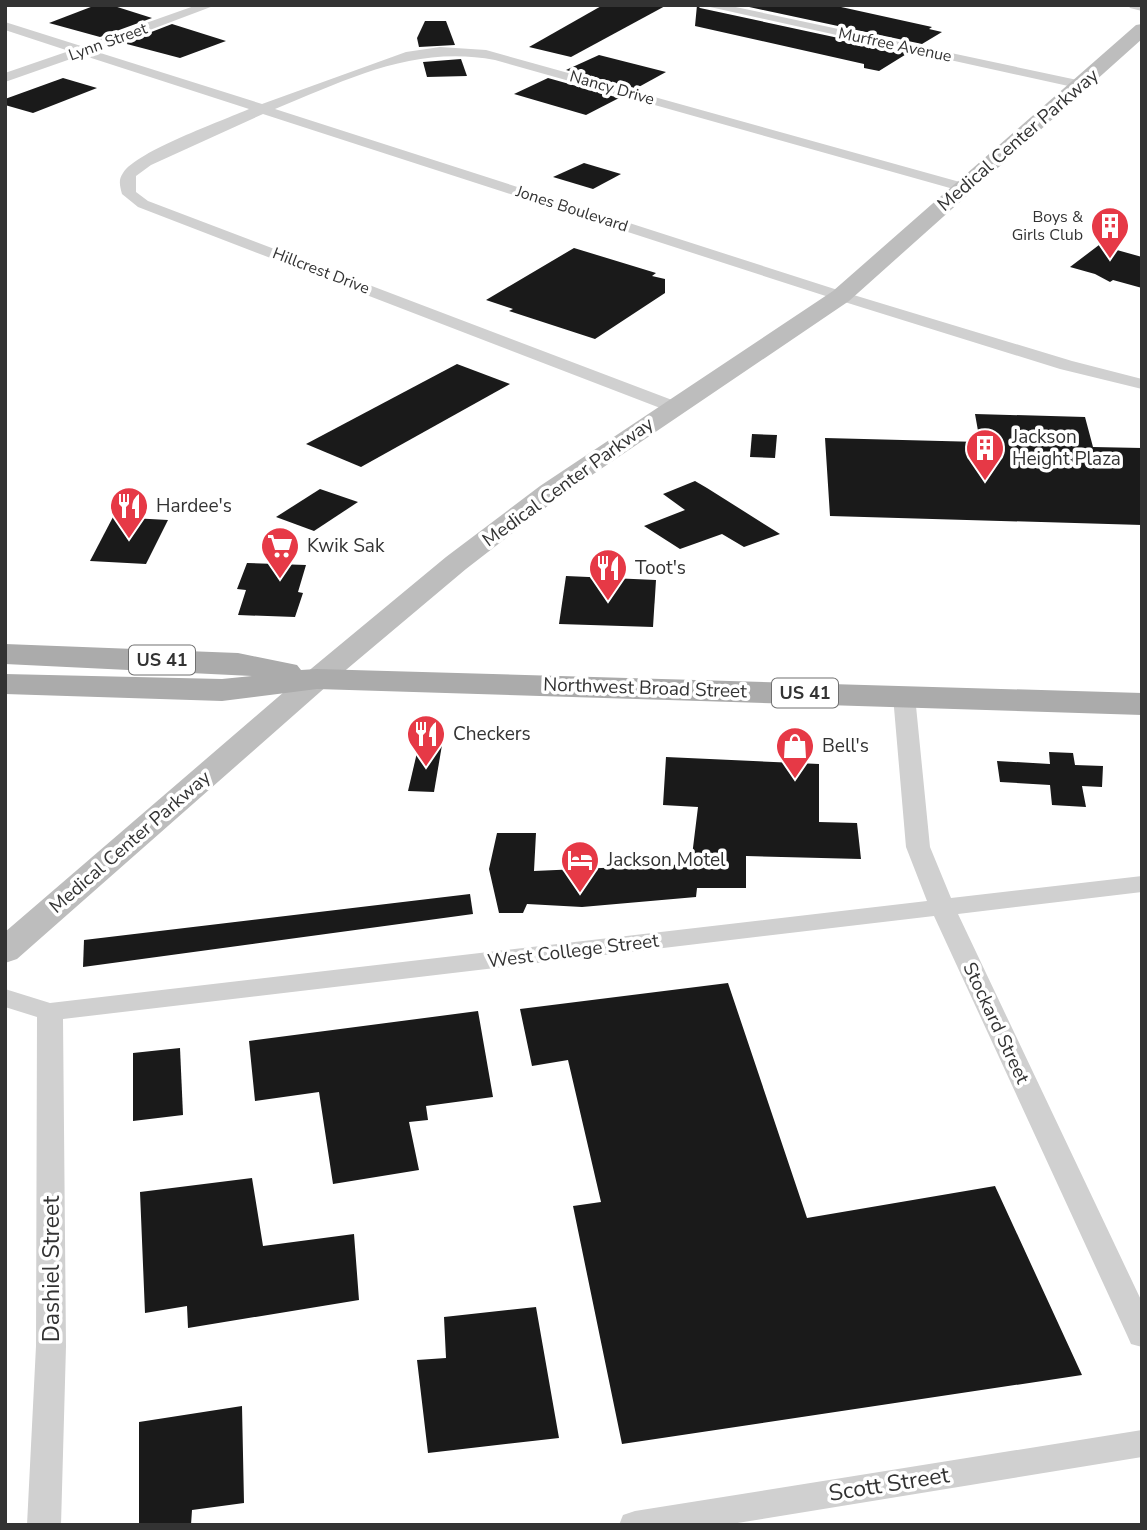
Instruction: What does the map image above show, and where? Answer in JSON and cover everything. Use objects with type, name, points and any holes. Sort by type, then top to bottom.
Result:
[{"type":"main road","name":"Medical Center Parkway","points":[[5,951],[317,679],[456,563],[549,492],[841,296],[1142,29]]},
{"type":"main road","name":"Northwest Broad Street","points":[[5,654],[238,663],[317,679]]},
{"type":"main road","name":"Northwest Broad Street","points":[[5,684],[222,690],[317,679],[1142,704]]},
{"type":"street","name":"Lynn Street","points":[[5,78],[210,5]]},
{"type":"street","name":"Murfree Avenue","points":[[707,5],[1082,85]]},
{"type":"street","points":[[1134,5],[1142,7]]},
{"type":"street","name":"Jones Boulevard","points":[[5,26],[841,296],[1066,365],[1142,384]]},
{"type":"street","name":"Nancy Drive","points":[[264,110],[406,56],[452,50],[475,51],[962,187]]},
{"type":"street","name":"Hillcrest Drive","points":[[264,110],[154,157],[131,173],[126,182],[129,194],[143,204],[674,407]]},
{"type":"street","name":"Stockard Street","points":[[904,696],[918,847],[942,907],[1142,1335]]},
{"type":"street","name":"West College Street","points":[[5,998],[50,1012],[1142,884]]},
{"type":"street","name":"Dashiel Street","points":[[44,1525],[51,1346],[50,1012]]},
{"type":"street","name":"Scott Street","points":[[635,1525],[1142,1443]]},
{"type":"building","points":[[96,5],[111,5],[152,18],[100,37],[49,23]]},
{"type":"building","points":[[603,5],[667,5],[571,57],[529,47]]},
{"type":"building","points":[[697,5],[700,8],[908,53],[879,71],[864,68],[864,64],[695,26]]},
{"type":"building","points":[[740,5],[832,5],[932,27],[929,29],[942,32],[922,44]]},
{"type":"building","points":[[425,21],[446,21],[455,45],[419,47],[417,38]]},
{"type":"building","points":[[172,24],[226,41],[180,58],[123,43]]},
{"type":"building","points":[[599,55],[666,72],[635,89],[566,70]]},
{"type":"building","points":[[461,59],[467,76],[427,77],[423,62]]},
{"type":"building","points":[[63,78],[97,88],[33,113],[5,105],[5,99]]},
{"type":"building","points":[[548,78],[619,98],[586,115],[514,94]]},
{"type":"building","points":[[584,163],[621,174],[593,189],[553,177]]},
{"type":"building","name":"Boys & Girls Club","points":[[1099,245],[1142,257],[1142,288],[1113,280],[1110,282],[1095,274],[1070,267]]},
{"type":"building","points":[[574,248],[656,273],[652,276],[665,279],[665,293],[595,339],[509,311],[513,309],[486,300]]},
{"type":"building","points":[[457,364],[510,384],[361,467],[306,444]]},
{"type":"building","name":"Jackson Height Plaza","points":[[975,414],[1085,417],[1093,447],[1142,448],[1142,525],[830,516],[825,438],[980,442]]},
{"type":"building","points":[[752,434],[777,435],[775,458],[750,457]]},
{"type":"building","points":[[695,481],[780,534],[744,547],[722,534],[680,549],[644,526],[685,510],[663,494]]},
{"type":"building","points":[[320,489],[358,502],[314,531],[276,517]]},
{"type":"building","name":"Hardee's","points":[[113,517],[168,520],[146,564],[90,561]]},
{"type":"building","points":[[247,563],[306,565],[298,592],[303,593],[295,617],[238,615],[246,590],[237,589]]},
{"type":"building","name":"Toot's","points":[[566,576],[656,580],[653,627],[559,624]]},
{"type":"building","name":"Checkers","points":[[419,744],[442,745],[434,792],[408,791]]},
{"type":"building","points":[[1049,752],[1073,753],[1075,765],[1103,766],[1102,787],[1082,786],[1086,807],[1052,805],[1050,785],[1000,782],[997,761],[1050,764]]},
{"type":"building","points":[[666,757],[819,764],[819,822],[857,823],[861,859],[746,856],[746,888],[697,888],[696,897],[582,907],[527,904],[523,913],[499,913],[489,869],[497,833],[536,833],[534,871],[691,864],[698,807],[663,805]]},
{"type":"building","points":[[470,894],[473,914],[83,967],[84,940]]},
{"type":"building","points":[[728,983],[807,1218],[995,1186],[1082,1375],[622,1444],[573,1206],[601,1202],[568,1060],[532,1066],[520,1009]]},
{"type":"building","points":[[478,1011],[493,1097],[426,1106],[428,1120],[409,1122],[419,1170],[333,1184],[319,1092],[255,1101],[249,1041]]},
{"type":"building","points":[[180,1048],[183,1115],[133,1121],[133,1053]]},
{"type":"building","points":[[252,1178],[263,1246],[354,1234],[359,1300],[188,1328],[187,1306],[145,1313],[140,1192]]},
{"type":"building","points":[[536,1307],[559,1438],[428,1453],[417,1360],[446,1358],[444,1317]]},
{"type":"building","points":[[242,1406],[244,1503],[192,1510],[191,1525],[139,1525],[139,1422]]},
{"type":"place","name":"Boys & Girls Club","points":[[1110,260]]},
{"type":"place","name":"Jackson Height Plaza","points":[[985,482]]},
{"type":"place","name":"Hardee's","points":[[129,540]]},
{"type":"place","name":"Kwik Sak","points":[[280,580]]},
{"type":"place","name":"Toot's","points":[[608,602]]},
{"type":"place","name":"Checkers","points":[[426,768]]},
{"type":"place","name":"Bell's","points":[[795,780]]},
{"type":"place","name":"Jackson Motel","points":[[580,894]]}]
